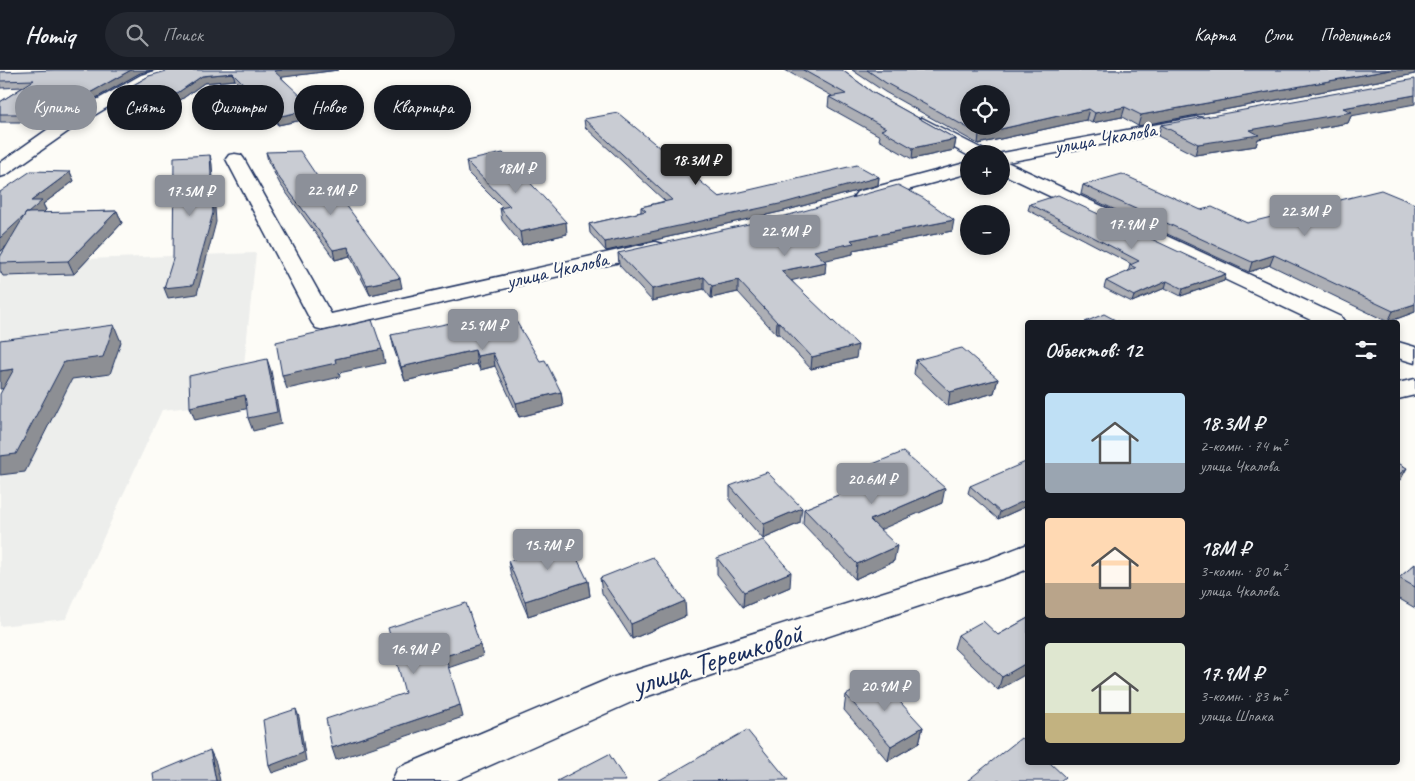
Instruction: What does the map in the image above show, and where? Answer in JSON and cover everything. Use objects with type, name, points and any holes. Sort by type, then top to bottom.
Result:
[{"type":"street","points":[[153,70],[172,70]]},
{"type":"street","points":[[0,171],[67,124],[146,78],[172,70]]},
{"type":"street","points":[[911,116],[962,145]]},
{"type":"street","name":"улица Чкалова","points":[[1010,156],[1216,119]]},
{"type":"street","name":"улица Чкалова","points":[[235,159],[324,323],[672,244]]},
{"type":"street","points":[[845,202],[960,170]]},
{"type":"street","points":[[1010,170],[1329,320]]},
{"type":"street","points":[[1400,350],[1415,356]]},
{"type":"street","points":[[1400,391],[1415,387]]},
{"type":"street","name":"улица Терешковой","points":[[412,781],[624,689],[1002,567],[1025,556]]},
{"type":"shaded area","points":[[256,253],[240,402],[162,410],[66,619],[0,626],[0,262]]},
{"type":"building","points":[[131,70],[97,89],[97,85],[26,85],[34,80],[0,81],[0,72]]},
{"type":"building","points":[[170,70],[282,70],[274,71],[294,90],[294,113],[284,115],[284,85],[245,85],[233,73],[202,76],[182,90],[182,85],[133,85],[149,76]]},
{"type":"building","points":[[803,70],[842,70],[872,92],[956,139],[913,148],[881,130],[886,128],[829,97],[846,94]]},
{"type":"building","points":[[867,70],[1390,70],[1141,115],[1125,107],[1095,113],[1089,109],[1010,127],[1010,85],[960,85],[960,124],[886,83]]},
{"type":"building","points":[[1415,79],[1415,95],[1343,108],[1352,112],[1250,130],[1259,135],[1198,144],[1161,125]]},
{"type":"building","points":[[15,92],[15,114],[0,114],[0,102]]},
{"type":"building","points":[[618,113],[719,197],[857,165],[879,177],[784,203],[605,242],[589,224],[646,211],[641,207],[672,200],[584,119]]},
{"type":"building","points":[[300,151],[329,194],[335,190],[400,278],[367,285],[348,247],[333,250],[277,175],[266,152]]},
{"type":"building","points":[[503,153],[566,222],[520,232],[500,208],[510,206],[466,161]]},
{"type":"building","points":[[210,155],[213,213],[193,285],[164,288],[173,259],[174,157]]},
{"type":"building","points":[[31,171],[70,172],[31,201],[42,201],[26,213],[0,238],[0,192]]},
{"type":"building","points":[[1122,174],[1201,210],[1212,207],[1247,223],[1381,190],[1415,204],[1415,304],[1393,311],[1274,255],[1252,262],[1083,185]]},
{"type":"building","points":[[898,185],[923,198],[954,220],[851,240],[854,243],[814,251],[826,262],[781,271],[858,345],[812,357],[738,280],[712,286],[704,277],[652,289],[618,253],[789,215]]},
{"type":"building","points":[[1058,195],[1226,274],[1183,289],[1167,281],[1134,296],[1106,281],[1136,268],[1130,265],[1139,261],[1030,204]]},
{"type":"building","points":[[117,211],[68,261],[0,263],[0,257],[26,213]]},
{"type":"building","points":[[510,311],[540,361],[545,360],[561,392],[516,403],[493,353],[477,356],[475,350],[401,367],[391,335]]},
{"type":"building","points":[[1104,314],[1115,320],[1090,320]]},
{"type":"building","points":[[372,320],[382,349],[335,359],[336,363],[282,375],[276,342]]},
{"type":"building","points":[[114,325],[103,357],[64,362],[16,454],[0,456],[0,394],[14,369],[0,371],[0,340]]},
{"type":"building","points":[[962,348],[998,379],[950,392],[916,360]]},
{"type":"building","points":[[267,359],[277,412],[248,418],[245,395],[190,407],[189,376]]},
{"type":"building","points":[[903,452],[945,488],[870,520],[897,546],[857,564],[804,509],[858,487],[845,475]]},
{"type":"building","points":[[1025,462],[1025,500],[1000,512],[970,486]]},
{"type":"building","points":[[1400,464],[1407,468],[1400,473]]},
{"type":"building","points":[[767,472],[802,508],[764,524],[730,486]]},
{"type":"building","points":[[763,540],[791,572],[744,592],[717,558]]},
{"type":"building","points":[[569,542],[588,581],[525,601],[508,561]]},
{"type":"building","points":[[653,557],[685,601],[631,624],[600,578]]},
{"type":"building","points":[[1415,564],[1415,587],[1400,577]]},
{"type":"building","points":[[466,603],[480,645],[445,656],[460,705],[332,748],[326,719],[405,693],[388,628]]},
{"type":"building","points":[[1025,620],[1025,664],[1002,677],[958,635],[983,621],[998,635]]},
{"type":"building","points":[[878,678],[923,727],[891,746],[846,695]]},
{"type":"building","points":[[296,709],[303,753],[269,766],[263,720]]},
{"type":"building","points":[[747,730],[788,780],[658,781]]},
{"type":"building","points":[[1021,738],[1025,741],[1025,765],[1052,765],[1065,777],[1060,781],[967,781]]},
{"type":"building","points":[[210,750],[216,781],[154,781],[153,774]]},
{"type":"building","points":[[609,754],[626,781],[557,781]]}]
